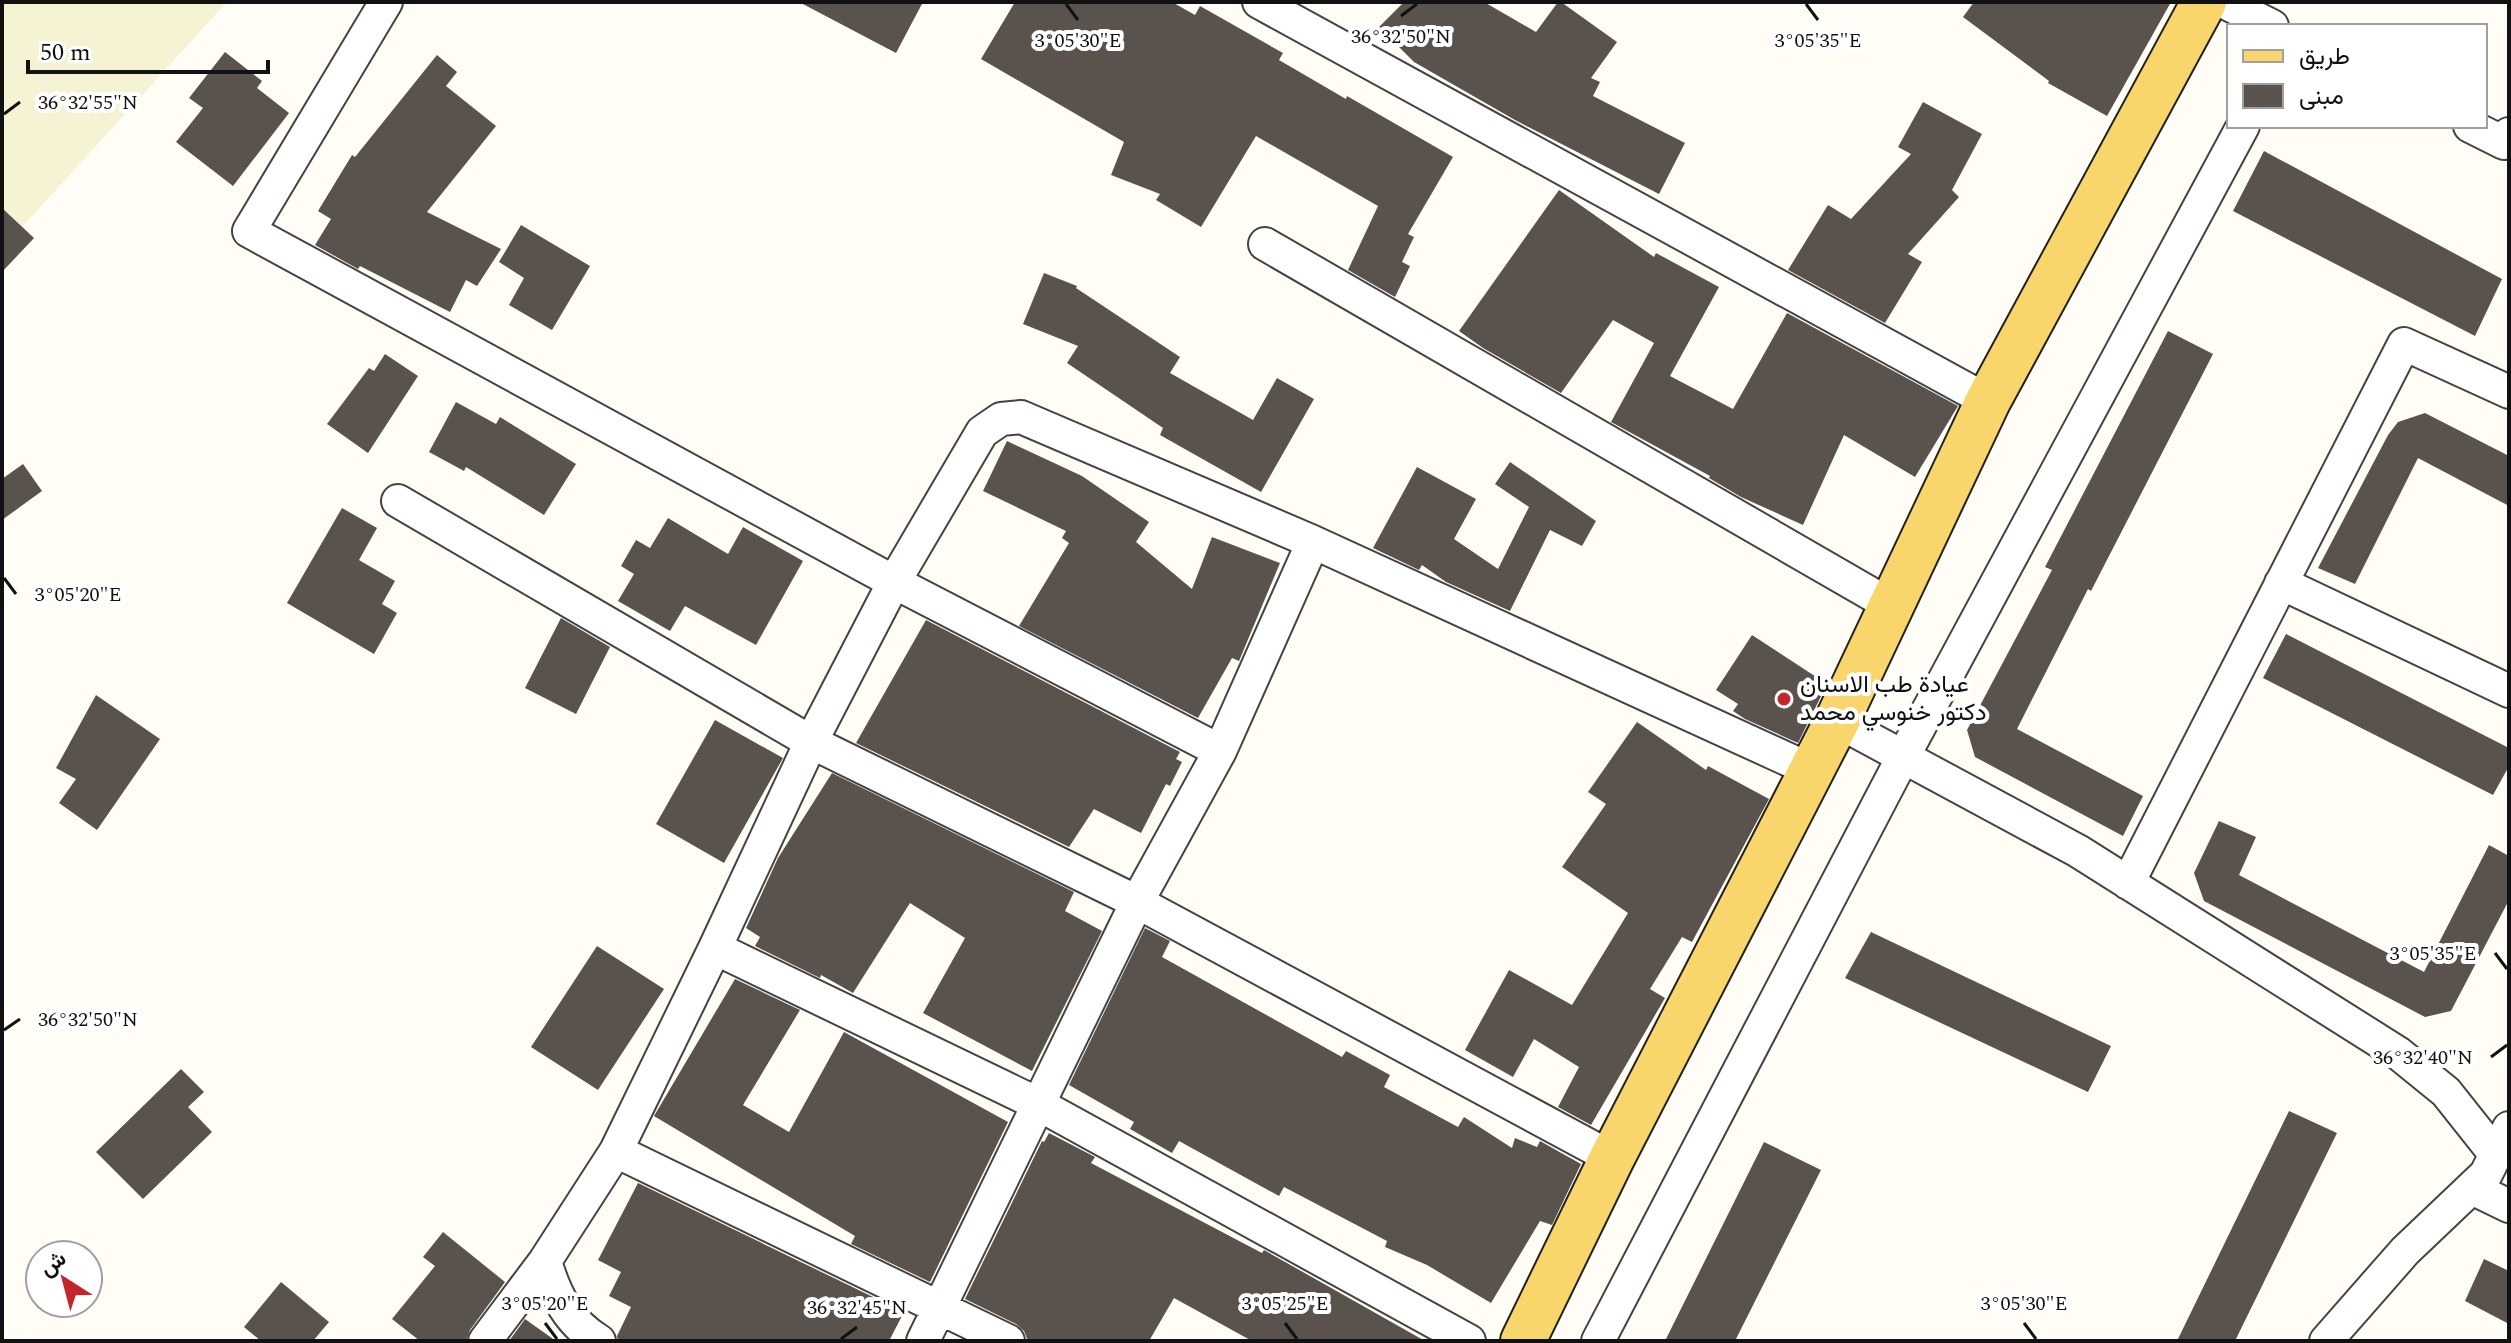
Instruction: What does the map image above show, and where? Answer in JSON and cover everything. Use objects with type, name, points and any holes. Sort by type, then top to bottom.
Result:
[{"type":"main road","points":[[1523,1341],[1612,1158],[1837,721],[1988,401],[2204,2]]},
{"type":"street","points":[[386,2],[249,231],[894,582],[1220,751]]},
{"type":"street","points":[[1259,2],[1988,401]]},
{"type":"street","points":[[2224,2],[2268,24]]},
{"type":"street","points":[[1598,1341],[1903,757],[2242,128]]},
{"type":"street","points":[[2475,128],[2507,141]]},
{"type":"street","points":[[1265,244],[1892,606]]},
{"type":"street","points":[[2128,883],[2404,344],[2509,392]]},
{"type":"street","points":[[485,1341],[545,1261],[616,1151],[811,742],[894,582],[982,432],[1001,419],[1021,417],[1313,542],[1811,770]]},
{"type":"street","points":[[398,501],[811,742],[1137,902],[1612,1158]]},
{"type":"street","points":[[923,1341],[1137,902],[1220,751],[1313,542]]},
{"type":"street","points":[[2281,583],[2509,691]]},
{"type":"street","points":[[1837,721],[2078,851],[2398,1053],[2502,1142],[2486,1174],[2405,1251],[2326,1341]]},
{"type":"street","points":[[715,948],[1038,1104],[1469,1341]]},
{"type":"street","points":[[616,1151],[1008,1341]]},
{"type":"street","points":[[2472,1188],[2509,1206]]},
{"type":"street","points":[[545,1261],[553,1289],[567,1314],[599,1341]]},
{"type":"shaded area","points":[[2,2],[226,3],[2,249]]},
{"type":"building","points":[[799,2],[923,2],[896,53]]},
{"type":"building","points":[[1015,2],[1172,2],[1195,15],[1200,6],[1283,53],[1279,60],[1453,157],[1408,234],[1414,237],[1402,262],[1410,266],[1395,297],[1348,270],[1378,206],[1256,136],[1201,227],[1156,200],[1160,194],[1111,175],[1124,142],[981,59]]},
{"type":"building","points":[[1404,2],[1484,2],[1536,32],[1561,2],[1617,42],[1591,78],[1600,82],[1593,96],[1685,143],[1659,194],[1515,120],[1414,62],[1379,27]]},
{"type":"building","points":[[1974,2],[2171,2],[2107,116],[2048,83],[1963,17]]},
{"type":"building","points":[[225,52],[262,81],[257,88],[289,113],[233,186],[176,142],[203,108],[189,98]]},
{"type":"building","points":[[437,55],[457,72],[446,86],[496,126],[427,212],[501,249],[477,286],[466,280],[450,312],[315,245],[331,219],[318,211],[352,155],[355,157]]},
{"type":"building","points":[[1923,102],[1982,134],[1952,190],[1959,197],[1908,254],[1922,262],[1885,323],[1788,270],[1828,205],[1851,219],[1911,154],[1898,147]]},
{"type":"building","points":[[2264,151],[2502,279],[2475,336],[2233,211]]},
{"type":"building","points":[[1559,190],[1654,257],[1656,253],[1719,287],[1670,376],[1733,409],[1787,313],[1958,406],[1915,477],[1844,435],[1803,525],[1741,497],[1710,476],[1611,422],[1654,343],[1613,320],[1561,393],[1459,331]]},
{"type":"building","points":[[2,208],[34,238],[2,272]]},
{"type":"building","points":[[521,225],[590,266],[552,330],[509,305],[524,278],[499,262]]},
{"type":"building","points":[[1044,273],[1077,286],[1180,357],[1170,373],[1253,420],[1277,378],[1314,399],[1261,492],[1160,435],[1163,428],[1067,363],[1078,346],[1023,324]]},
{"type":"building","points":[[2168,331],[2213,354],[2017,729],[2143,796],[2123,836],[1975,757],[1967,730],[2052,570],[2045,567]]},
{"type":"building","points":[[385,354],[418,376],[368,453],[327,424],[369,368],[374,371]]},
{"type":"building","points":[[456,402],[496,424],[500,417],[576,464],[544,515],[466,467],[464,471],[429,452]]},
{"type":"building","points":[[2425,413],[2509,456],[2509,506],[2418,458],[2355,584],[2318,568],[2388,435],[2398,422]]},
{"type":"building","points":[[1007,441],[1082,476],[1149,522],[1136,542],[1192,589],[1212,537],[1280,563],[1239,661],[1232,658],[1198,718],[1019,626],[1069,543],[1062,538],[1066,531],[983,491]]},
{"type":"building","points":[[1510,462],[1596,521],[1582,546],[1550,530],[1510,611],[1446,582],[1422,565],[1419,570],[1373,548],[1417,467],[1476,499],[1454,539],[1498,569],[1529,507],[1495,484]]},
{"type":"building","points":[[23,464],[42,491],[2,520],[2,479]]},
{"type":"building","points":[[342,508],[377,528],[359,560],[395,581],[382,604],[397,613],[374,654],[287,603]]},
{"type":"building","points":[[668,518],[728,554],[743,527],[803,561],[756,645],[685,606],[670,631],[618,601],[634,574],[621,566],[636,540],[650,548]]},
{"type":"building","points":[[561,618],[610,647],[576,714],[525,688]]},
{"type":"building","points":[[926,620],[1180,752],[1176,759],[1182,762],[1170,786],[1166,784],[1141,833],[1094,809],[1069,847],[856,743]]},
{"type":"building","points":[[2286,634],[2509,748],[2509,766],[2493,795],[2263,678]]},
{"type":"building","name":"عيادة طب الاسنان دكتور خنوسي محمد","points":[[1752,635],[1827,684],[1798,743],[1745,719],[1733,711],[1738,704],[1716,690]]},
{"type":"building","points":[[96,695],[160,739],[97,830],[59,803],[76,779],[56,768]]},
{"type":"building","points":[[715,720],[783,758],[724,863],[656,824]]},
{"type":"building","points":[[1637,722],[1706,770],[1708,766],[1769,799],[1692,942],[1682,937],[1650,989],[1665,998],[1591,1125],[1558,1107],[1579,1067],[1534,1039],[1513,1077],[1465,1050],[1509,970],[1572,1005],[1628,913],[1562,867],[1606,804],[1588,792]]},
{"type":"building","points":[[832,773],[1074,892],[1065,911],[1102,931],[1032,1071],[923,1013],[965,938],[910,903],[853,993],[755,946],[760,937],[746,928],[778,858]]},
{"type":"building","points":[[2219,821],[2256,837],[2239,875],[2424,972],[2489,845],[2509,856],[2509,900],[2451,1011],[2425,1017],[2204,901],[2194,873]]},
{"type":"building","points":[[1145,928],[1170,941],[1162,957],[1342,1057],[1346,1051],[1390,1075],[1384,1087],[1458,1127],[1464,1117],[1512,1148],[1515,1138],[1537,1147],[1540,1141],[1581,1164],[1552,1225],[1540,1221],[1491,1303],[1427,1265],[1385,1247],[1387,1241],[1284,1187],[1279,1196],[1179,1141],[1172,1153],[1130,1129],[1134,1122],[1069,1085]]},
{"type":"building","points":[[1871,932],[2111,1046],[2088,1092],[1845,978]]},
{"type":"building","points":[[597,946],[664,989],[598,1090],[531,1047]]},
{"type":"building","points":[[735,979],[800,1010],[743,1105],[789,1132],[844,1032],[1008,1122],[930,1282],[851,1244],[855,1236],[654,1116]]},
{"type":"building","points":[[181,1069],[204,1092],[188,1107],[212,1132],[143,1199],[96,1152]]},
{"type":"building","points":[[2289,1111],[2337,1133],[2235,1341],[2177,1341]]},
{"type":"building","points":[[1049,1133],[1095,1157],[1091,1163],[1262,1253],[1264,1250],[1425,1341],[1252,1341],[1174,1298],[1149,1341],[1028,1341],[1024,1331],[1016,1324],[965,1299],[1042,1141]]},
{"type":"building","points":[[1764,1142],[1821,1170],[1735,1341],[1665,1341]]},
{"type":"building","points":[[638,1183],[904,1312],[889,1341],[618,1341],[617,1336],[631,1307],[609,1296],[621,1272],[598,1260]]},
{"type":"building","points":[[443,1232],[505,1282],[470,1330],[466,1341],[420,1341],[392,1319],[435,1266],[423,1257]]},
{"type":"building","points":[[2484,1259],[2509,1271],[2509,1324],[2465,1301]]},
{"type":"building","points":[[281,1282],[329,1322],[313,1341],[261,1341],[244,1327]]},
{"type":"building","points":[[525,1319],[556,1341],[509,1341]]},
{"type":"place","name":"عيادة طب الاسنان دكتور خنوسي محمد","points":[[1784,699]]}]
